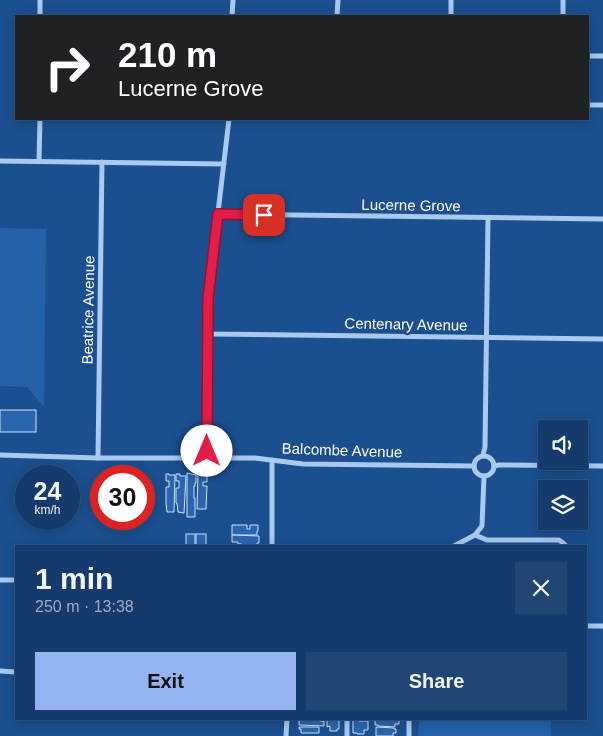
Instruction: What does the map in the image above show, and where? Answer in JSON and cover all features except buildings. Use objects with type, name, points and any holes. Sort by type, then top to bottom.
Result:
[{"type":"street","points":[[40,0],[40,15]]},
{"type":"street","points":[[232,15],[233,0]]},
{"type":"street","points":[[338,0],[338,15]]},
{"type":"street","points":[[451,0],[451,15]]},
{"type":"street","points":[[563,0],[564,15]]},
{"type":"street","points":[[589,56],[603,56]]},
{"type":"street","points":[[589,105],[603,105]]},
{"type":"street","points":[[39,161],[40,120]]},
{"type":"street","points":[[207,458],[208,298],[229,120]]},
{"type":"street","points":[[0,160],[224,164]]},
{"type":"street","name":"Beatrice Avenue","points":[[98,458],[102,162]]},
{"type":"street","name":"Lucerne Grove","points":[[218,214],[603,219]]},
{"type":"street","points":[[483,455],[485,447],[488,218]]},
{"type":"street","name":"Centenary Avenue","points":[[208,334],[603,339]]},
{"type":"street","name":"Balcombe Avenue","points":[[0,455],[98,458],[255,458],[303,464],[474,466]]},
{"type":"street","points":[[483,455],[490,457],[494,466],[492,472],[484,476],[476,472],[474,466],[475,460],[483,455]]},
{"type":"street","points":[[272,460],[272,545]]},
{"type":"street","points":[[494,466],[603,466]]},
{"type":"street","points":[[456,545],[475,535],[482,526],[484,476]]},
{"type":"street","points":[[475,535],[487,540],[559,540],[565,545]]},
{"type":"street","points":[[0,580],[15,580]]},
{"type":"street","points":[[587,626],[603,626]]},
{"type":"street","points":[[0,672],[15,672]]},
{"type":"street","points":[[286,736],[287,720]]},
{"type":"street","points":[[347,720],[347,736]]},
{"type":"street","points":[[409,720],[409,736]]},
{"type":"shaded area","points":[[0,228],[46,229],[44,407],[27,387],[0,386]]},
{"type":"shaded area","points":[[419,720],[551,720],[551,736],[418,736]]},
{"type":"route","points":[[207,451],[208,298],[218,214],[264,215]]}]
